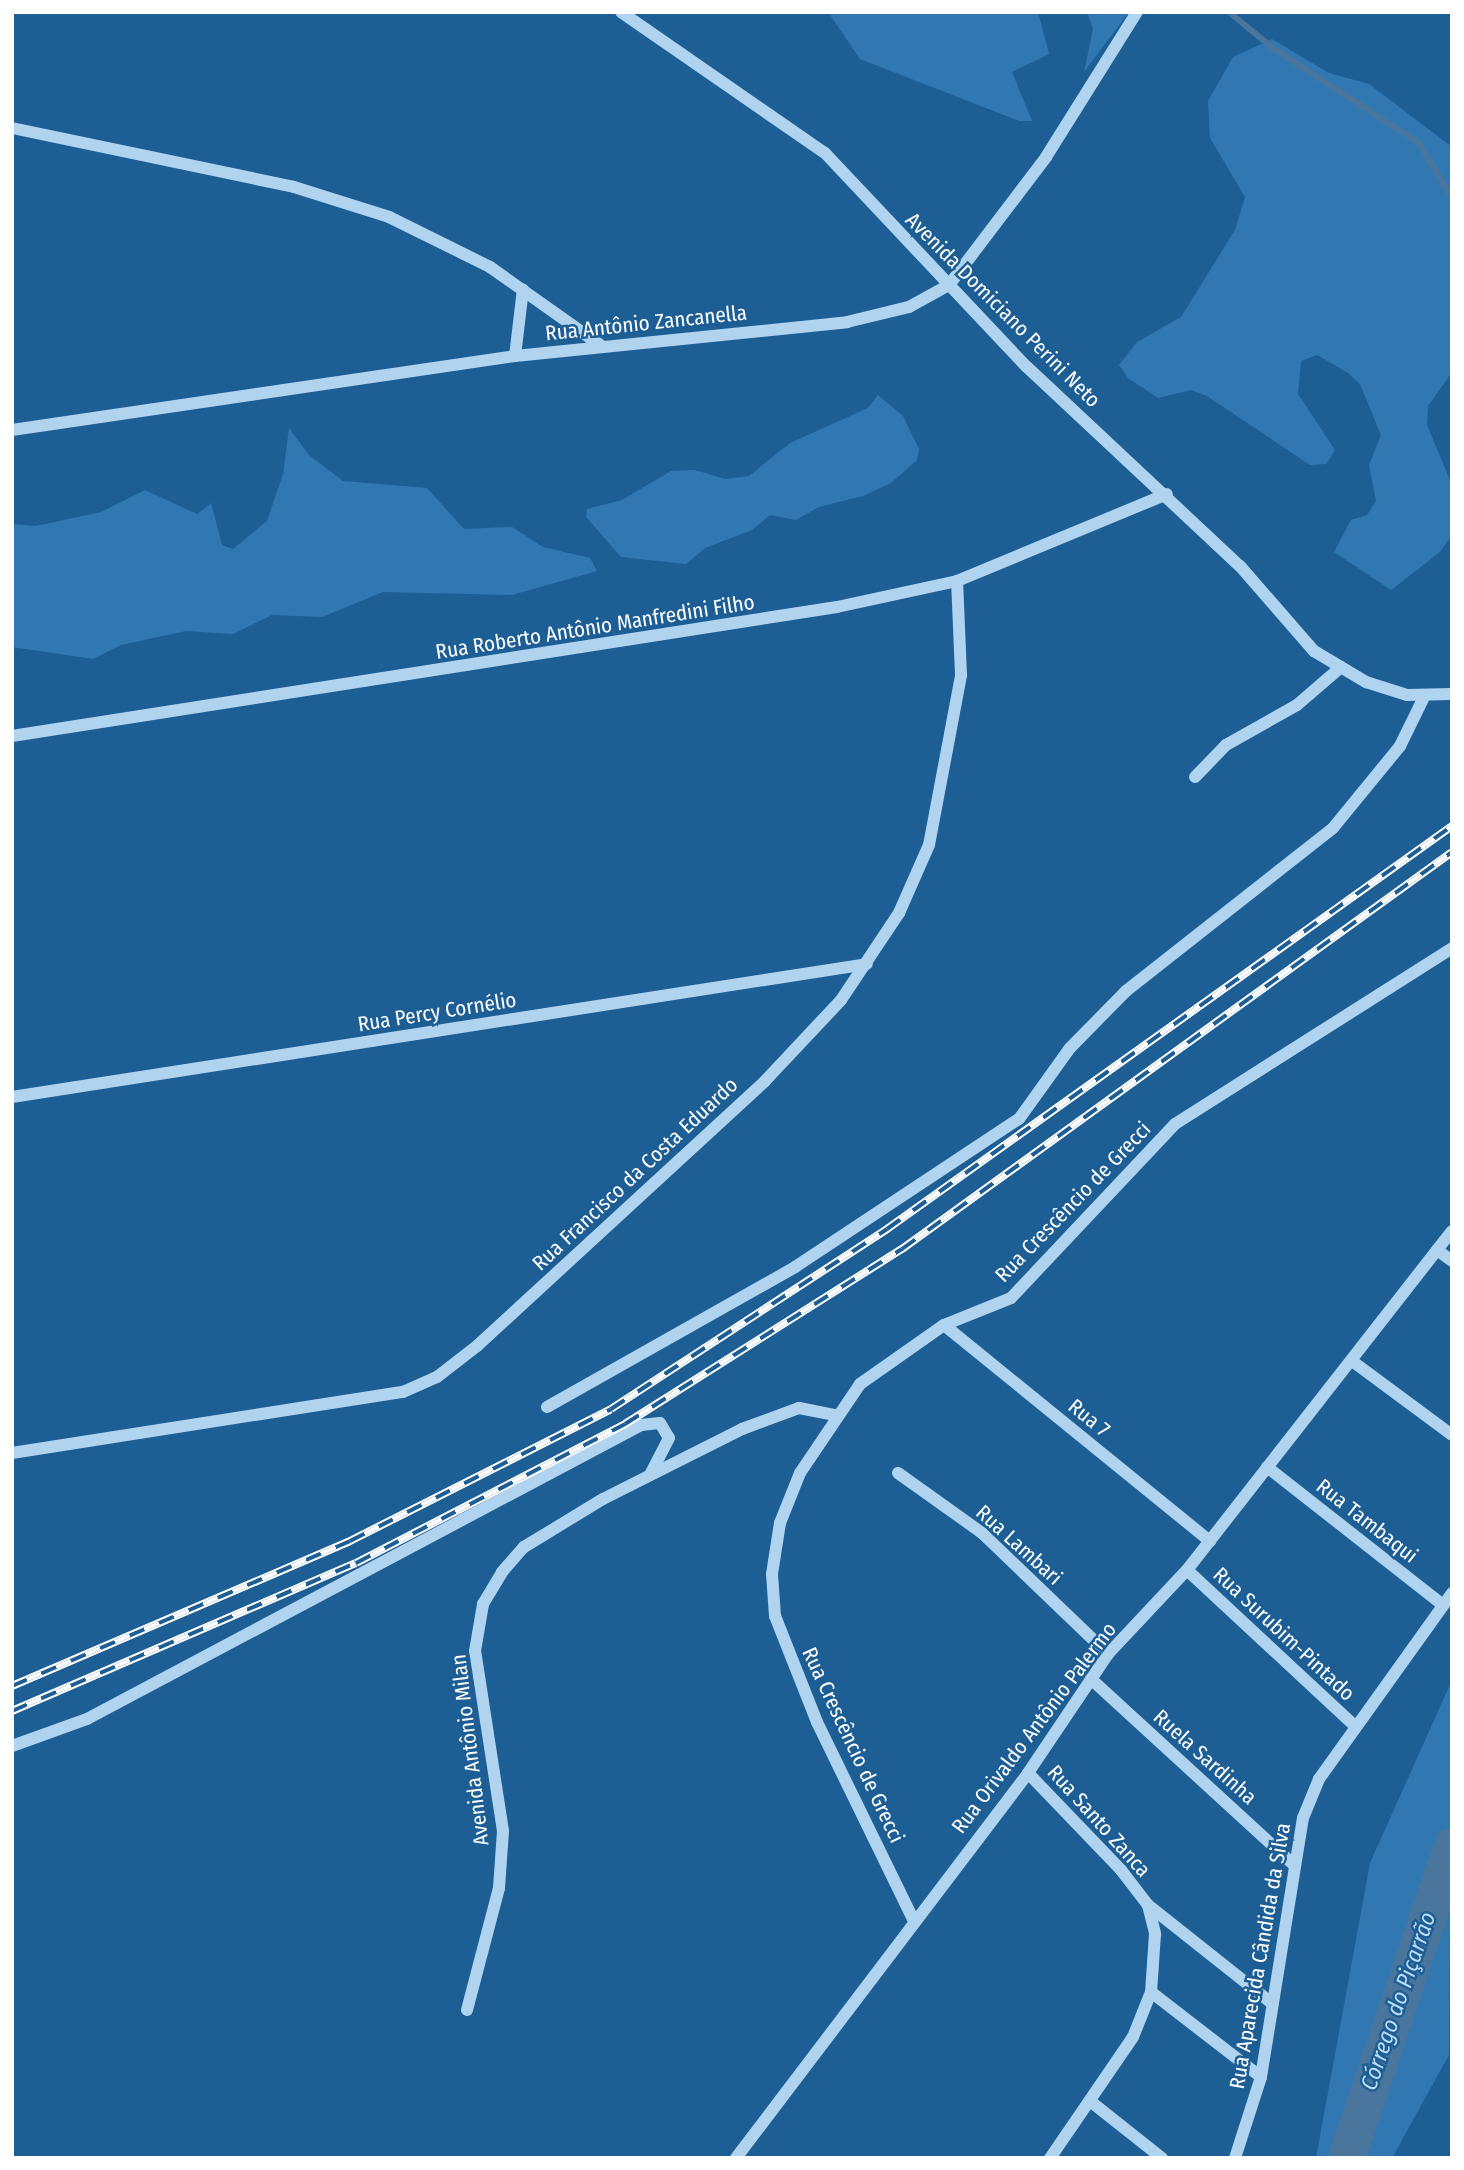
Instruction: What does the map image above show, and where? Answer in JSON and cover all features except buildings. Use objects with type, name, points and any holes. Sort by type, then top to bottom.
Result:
[{"type":"street","name":"Avenida Domiciano Perini Neto","points":[[621,12],[825,153],[1027,367],[1167,494],[1240,566],[1314,651],[1366,682],[1423,699],[1452,694]]},
{"type":"street","name":"Rua Antônio Zancanella","points":[[12,430],[600,345],[847,322],[909,307],[949,285],[1046,157],[1137,12]]},
{"type":"street","points":[[12,128],[294,187],[365,209],[438,238],[523,289],[600,345]]},
{"type":"street","points":[[515,356],[523,289]]},
{"type":"street","name":"Rua Roberto Antônio Manfredini Filho","points":[[12,736],[667,636],[957,580],[1167,494]]},
{"type":"street","name":"Rua Francisco da Costa Eduardo","points":[[12,1453],[403,1392],[437,1377],[765,1081],[867,964],[899,913],[929,845],[961,676],[957,580]]},
{"type":"street","points":[[1195,776],[1226,745],[1297,705],[1341,667]]},
{"type":"street","points":[[547,1407],[795,1267],[1019,1119],[1070,1048],[1126,991],[1333,828],[1400,746],[1423,699]]},
{"type":"street","name":"Rua Crescêncio de Grecci","points":[[913,1919],[817,1722],[775,1616],[772,1574],[780,1523],[800,1473],[835,1415],[860,1384],[944,1325],[978,1315],[1011,1298],[1175,1124],[1452,948]]},
{"type":"street","name":"Rua Percy Cornélio","points":[[12,1097],[867,964]]},
{"type":"street","name":"Rua Orivaldo Antônio Palermo","points":[[736,2158],[913,1919],[1028,1773],[1108,1654],[1187,1570],[1452,1231]]},
{"type":"street","points":[[1437,1250],[1452,1261]]},
{"type":"street","name":"Rua 7","points":[[944,1325],[1210,1541]]},
{"type":"street","points":[[1352,1361],[1452,1436]]},
{"type":"street","name":"Avenida Antônio Milan","points":[[467,2010],[488,1942],[503,1831],[475,1651],[483,1604],[524,1547],[650,1475],[799,1408],[835,1415]]},
{"type":"street","points":[[12,1746],[87,1719],[641,1424],[660,1423],[669,1438],[650,1475]]},
{"type":"street","name":"Rua Tambaqui","points":[[1267,1467],[1443,1605]]},
{"type":"street","name":"Rua Lambari","points":[[898,1473],[982,1533],[1108,1654]]},
{"type":"street","name":"Rua Surubim-Pintado","points":[[1187,1570],[1355,1726]]},
{"type":"street","name":"Rua Aparecida Cândida da Silva","points":[[1235,2158],[1261,2077],[1293,1864],[1319,1779],[1452,1593]]},
{"type":"street","name":"Ruela Sardinha","points":[[1091,1679],[1293,1864]]},
{"type":"street","name":"Rua Santo Zanca","points":[[1028,1773],[1148,1905],[1155,1934],[1151,1992],[1133,2037],[1050,2158]]},
{"type":"street","points":[[1148,1905],[1205,1945],[1273,2004]]},
{"type":"street","points":[[1151,1992],[1261,2077]]},
{"type":"street","points":[[1090,2101],[1162,2158]]},
{"type":"shaded area","points":[[828,12],[1038,12],[1049,54],[1012,72],[1032,121],[1019,121],[860,59]]},
{"type":"shaded area","points":[[1087,12],[1129,12],[1084,72],[1093,29]]},
{"type":"shaded area","points":[[1272,39],[1329,73],[1369,84],[1452,147],[1452,372],[1428,406],[1427,425],[1452,485],[1452,535],[1440,552],[1391,590],[1334,552],[1351,520],[1367,515],[1376,501],[1369,465],[1381,435],[1360,384],[1348,373],[1317,355],[1301,361],[1298,394],[1335,450],[1326,464],[1310,465],[1207,396],[1191,390],[1158,398],[1128,378],[1119,365],[1137,342],[1181,317],[1235,230],[1245,197],[1210,138],[1208,101],[1233,57]]},
{"type":"shaded area","points":[[878,395],[903,416],[919,449],[917,460],[891,483],[863,496],[819,507],[796,520],[770,515],[752,530],[705,548],[686,564],[621,557],[586,517],[587,509],[622,500],[671,471],[695,470],[725,479],[749,476],[790,443],[868,408]]},
{"type":"shaded area","points":[[289,428],[309,455],[343,481],[427,488],[464,529],[512,527],[543,547],[590,558],[597,571],[512,595],[383,592],[322,617],[272,615],[233,634],[186,631],[121,645],[93,659],[12,647],[12,524],[36,526],[101,512],[145,490],[197,514],[211,503],[222,545],[233,549],[267,521],[283,474]]},
{"type":"shaded area","points":[[1452,1680],[1449,2055],[1392,2158],[1316,2158],[1370,1863]]},
{"type":"waterway","points":[[1229,12],[1274,49],[1419,143],[1452,198]]},
{"type":"waterway","name":"Córrego do Piçarrão","points":[[1346,2158],[1452,1845]]},
{"type":"railway","points":[[12,1686],[350,1541],[611,1409],[887,1229],[1452,826]]},
{"type":"railway","points":[[12,1711],[356,1563],[625,1424],[902,1249],[1452,852]]}]
